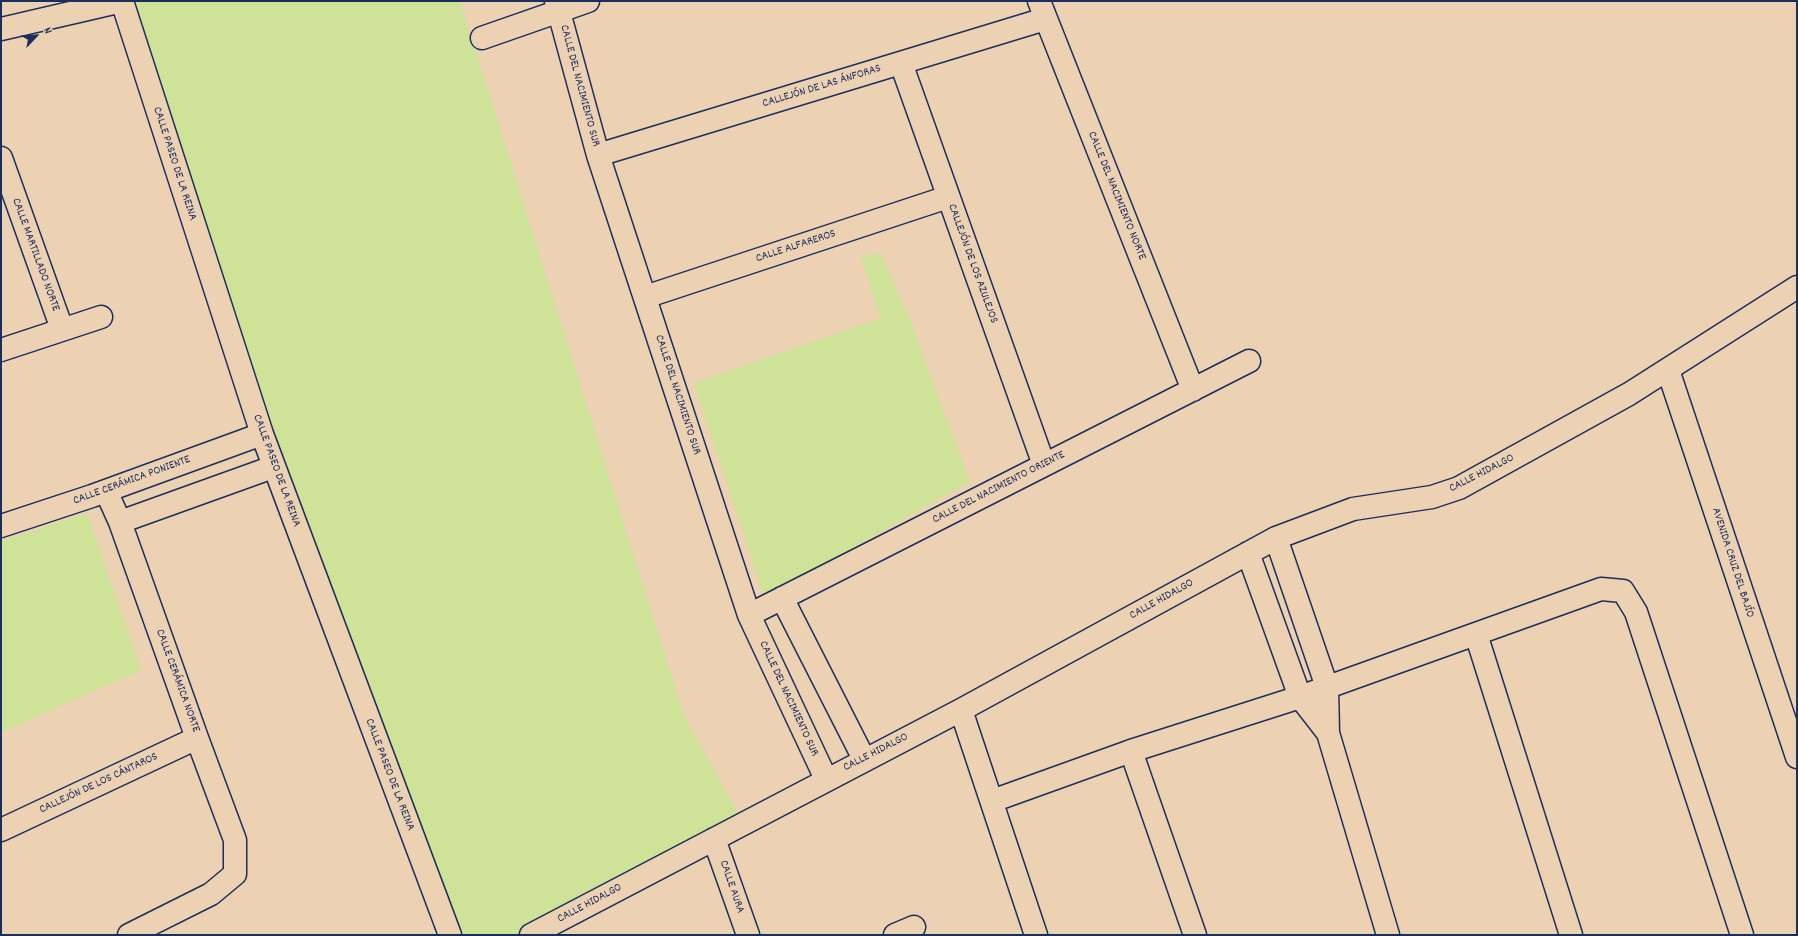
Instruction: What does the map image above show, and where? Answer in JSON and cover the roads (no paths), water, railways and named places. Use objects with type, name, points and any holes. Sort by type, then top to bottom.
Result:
[{"type":"street","points":[[1,29],[122,1]]},
{"type":"street","name":"CALLE PASEO DE LA REINA","points":[[122,1],[273,467],[450,935]]},
{"type":"street","points":[[482,38],[557,6],[588,1]]},
{"type":"street","name":"CALLE DEL NACIMIENTO SUR","points":[[557,6],[598,155],[749,615],[826,779]]},
{"type":"street","name":"CALLEJÓN DE LAS ÁNFORAS","points":[[598,155],[901,63],[1042,10]]},
{"type":"street","name":"CALLE DEL NACIMIENTO NORTE","points":[[1042,10],[1193,390]]},
{"type":"street","name":"CALLEJÓN DE LOS AZULEJOS","points":[[901,63],[1044,465]]},
{"type":"street","name":"CALLE MARTILLADO NORTE","points":[[1,158],[5,180],[62,329]]},
{"type":"street","name":"CALLE ALFAREROS","points":[[645,297],[948,197]]},
{"type":"street","name":"CALLE HIDALGO","points":[[531,935],[960,710],[1276,538],[1353,509],[1432,497],[1459,488],[1629,394],[1797,287]]},
{"type":"street","points":[[1,350],[101,317]]},
{"type":"street","name":"CALLE DEL NACIMIENTO ORIENTE","points":[[749,615],[1249,361]]},
{"type":"street","name":"AVENIDA CRUZ DEL BAJÍO","points":[[1668,370],[1797,757]]},
{"type":"street","name":"CALLE CERÁMICA PONIENTE","points":[[1,526],[106,491],[262,434]]},
{"type":"street","points":[[120,522],[273,467]]},
{"type":"street","name":"CALLE CERÁMICA NORTE","points":[[106,491],[120,522],[235,840],[236,874],[211,894],[129,935]]},
{"type":"street","points":[[1276,538],[1327,687],[1328,733],[1388,935]]},
{"type":"street","points":[[1248,553],[1300,697],[1328,733]]},
{"type":"street","points":[[992,801],[1131,751],[1300,697],[1601,589],[1623,591],[1636,612],[1742,935]]},
{"type":"street","points":[[782,598],[864,759]]},
{"type":"street","points":[[1476,634],[1571,935]]},
{"type":"street","points":[[960,710],[1036,935]]},
{"type":"street","name":"CALLEJÓN DE LOS CÁNTAROS","points":[[1,830],[197,738]]},
{"type":"street","points":[[1131,751],[1195,935]]},
{"type":"street","name":"CALLE AURA","points":[[714,839],[748,935]]}]
